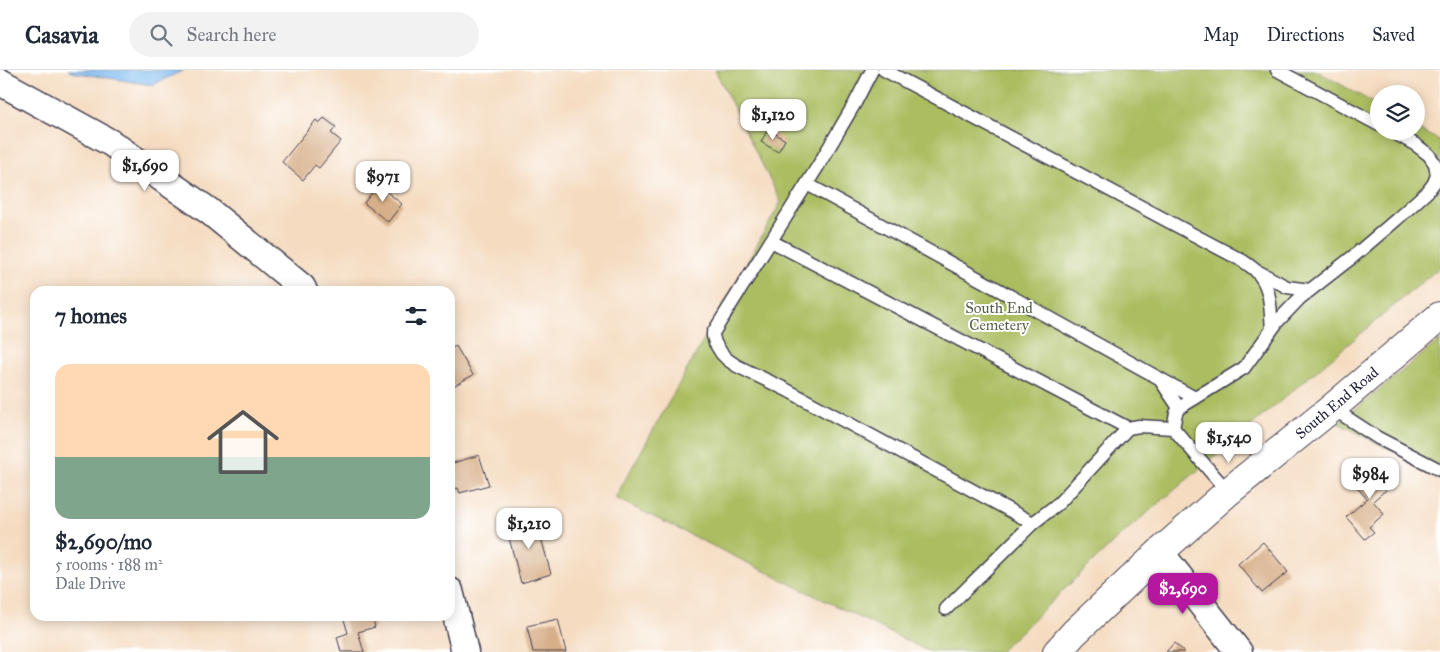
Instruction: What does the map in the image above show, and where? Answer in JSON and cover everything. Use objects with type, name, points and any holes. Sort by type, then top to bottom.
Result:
[{"type":"street","points":[[0,82],[111,143],[209,211],[301,286]]},
{"type":"street","name":"South End Road","points":[[1057,652],[1074,633],[1160,552],[1228,492],[1332,408],[1440,316]]},
{"type":"street","points":[[1160,552],[1239,652]]},
{"type":"street","points":[[455,611],[465,652]]},
{"type":"lane","points":[[872,70],[807,184],[713,333],[715,343],[722,354],[737,366],[784,389],[1033,523]]},
{"type":"lane","points":[[884,70],[1243,261],[1256,271],[1286,287],[1310,290]]},
{"type":"lane","points":[[1277,70],[1370,120]]},
{"type":"lane","points":[[1173,428],[1179,408],[1244,368],[1278,321],[1300,298],[1355,255],[1428,191],[1438,174],[1435,164],[1429,155],[1407,140]]},
{"type":"lane","points":[[807,184],[1194,398]]},
{"type":"lane","points":[[771,241],[1128,428]]},
{"type":"lane","points":[[1256,271],[1265,283],[1270,296],[1272,329]]},
{"type":"lane","points":[[1160,378],[1179,408]]},
{"type":"lane","points":[[1332,408],[1378,438],[1440,470]]},
{"type":"lane","points":[[946,609],[1033,523],[1059,503],[1128,428],[1139,426],[1173,428],[1228,492]]},
{"type":"green space","name":"South End Cemetery","points":[[715,70],[1315,70],[1370,101],[1370,140],[1425,140],[1425,133],[1440,141],[1440,267],[1121,535],[999,652],[930,652],[615,498],[781,202]]},
{"type":"green space","points":[[1440,340],[1440,476],[1338,423]]},
{"type":"water","points":[[68,70],[184,70],[152,85]]},
{"type":"building","points":[[324,118],[336,127],[331,133],[341,141],[319,168],[315,165],[303,180],[282,162],[316,120],[319,123]]},
{"type":"building","points":[[768,129],[785,140],[778,152],[761,142]]},
{"type":"building","points":[[378,185],[402,204],[388,222],[364,203]]},
{"type":"building","points":[[455,346],[473,375],[455,385]]},
{"type":"building","points":[[479,455],[489,485],[460,493],[458,488],[455,489],[455,462]]},
{"type":"building","points":[[1378,463],[1394,483],[1373,501],[1384,514],[1369,527],[1374,532],[1365,539],[1346,517],[1367,499],[1354,484]]},
{"type":"building","points":[[535,516],[551,574],[521,583],[509,538],[516,536],[512,522]]},
{"type":"building","points":[[1263,542],[1288,572],[1262,593],[1238,564]]},
{"type":"building","points":[[558,619],[566,652],[533,652],[527,626]]},
{"type":"building","points":[[344,621],[373,621],[375,627],[358,632],[364,652],[341,652],[337,637],[348,633]]},
{"type":"building","points":[[1174,643],[1185,652],[1166,652]]}]
